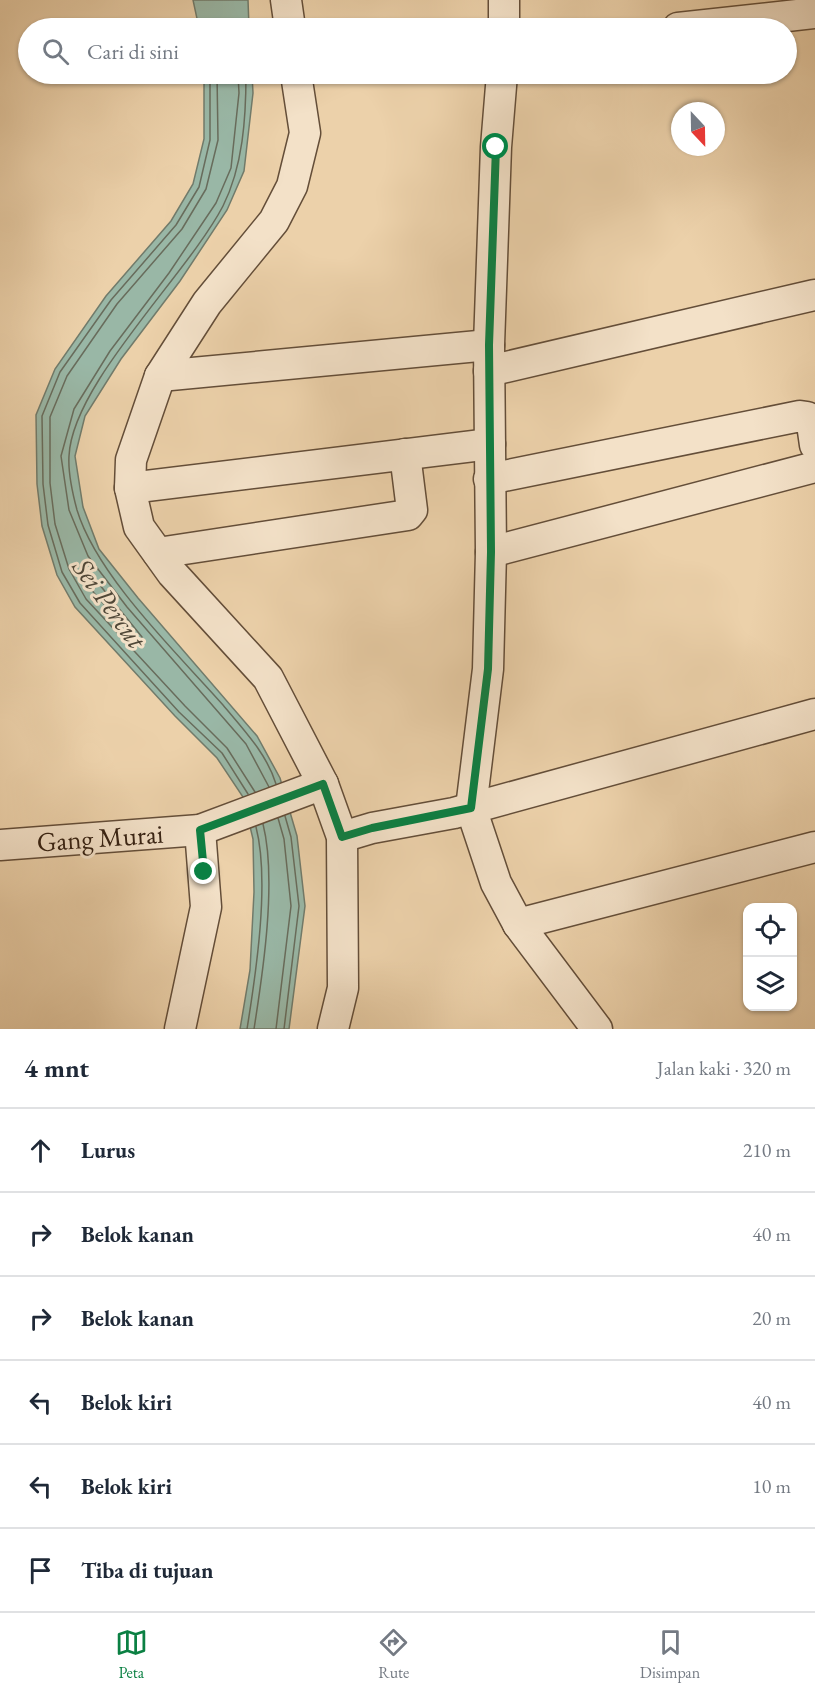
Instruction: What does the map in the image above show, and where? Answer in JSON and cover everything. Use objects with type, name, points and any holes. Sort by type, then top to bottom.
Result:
[{"type":"street","points":[[286,0],[289,18]]},
{"type":"street","points":[[504,0],[504,18]]},
{"type":"street","points":[[769,18],[815,13]]},
{"type":"street","points":[[297,84],[304,133],[292,186],[274,220],[207,303],[160,376],[131,460],[130,488],[139,527],[172,573],[268,678],[315,787],[342,837],[343,988],[333,1029]]},
{"type":"street","points":[[501,84],[496,147],[489,358],[491,552],[488,669],[471,808],[496,883],[518,924],[597,1029]]},
{"type":"street","points":[[160,376],[489,358],[814,295]]},
{"type":"street","points":[[489,479],[800,416],[807,417],[812,424],[815,445]]},
{"type":"street","points":[[130,488],[490,444]]},
{"type":"street","points":[[158,553],[408,514],[412,510],[405,454]]},
{"type":"street","points":[[491,552],[815,467]]},
{"type":"street","points":[[342,837],[372,828],[471,808],[815,714]]},
{"type":"street","name":"Gang Murai","points":[[0,845],[206,828],[315,787]]},
{"type":"street","points":[[180,1029],[206,907],[206,828]]},
{"type":"street","points":[[518,924],[815,847]]},
{"type":"water","points":[[193,0],[248,0],[249,18],[197,18]]},
{"type":"water","name":"Sei Percut","points":[[204,84],[253,84],[244,171],[227,210],[180,281],[121,359],[85,416],[75,456],[83,507],[99,549],[138,598],[257,736],[280,778],[297,836],[305,906],[289,1029],[240,1029],[250,970],[254,892],[253,839],[243,797],[217,758],[175,716],[75,607],[57,575],[42,526],[37,484],[36,415],[55,369],[106,296],[171,221],[193,184],[204,139]]},
{"type":"route","points":[[204,872],[200,830],[323,784],[342,837],[372,828],[471,808],[488,669],[491,552],[489,345],[496,147]]}]
